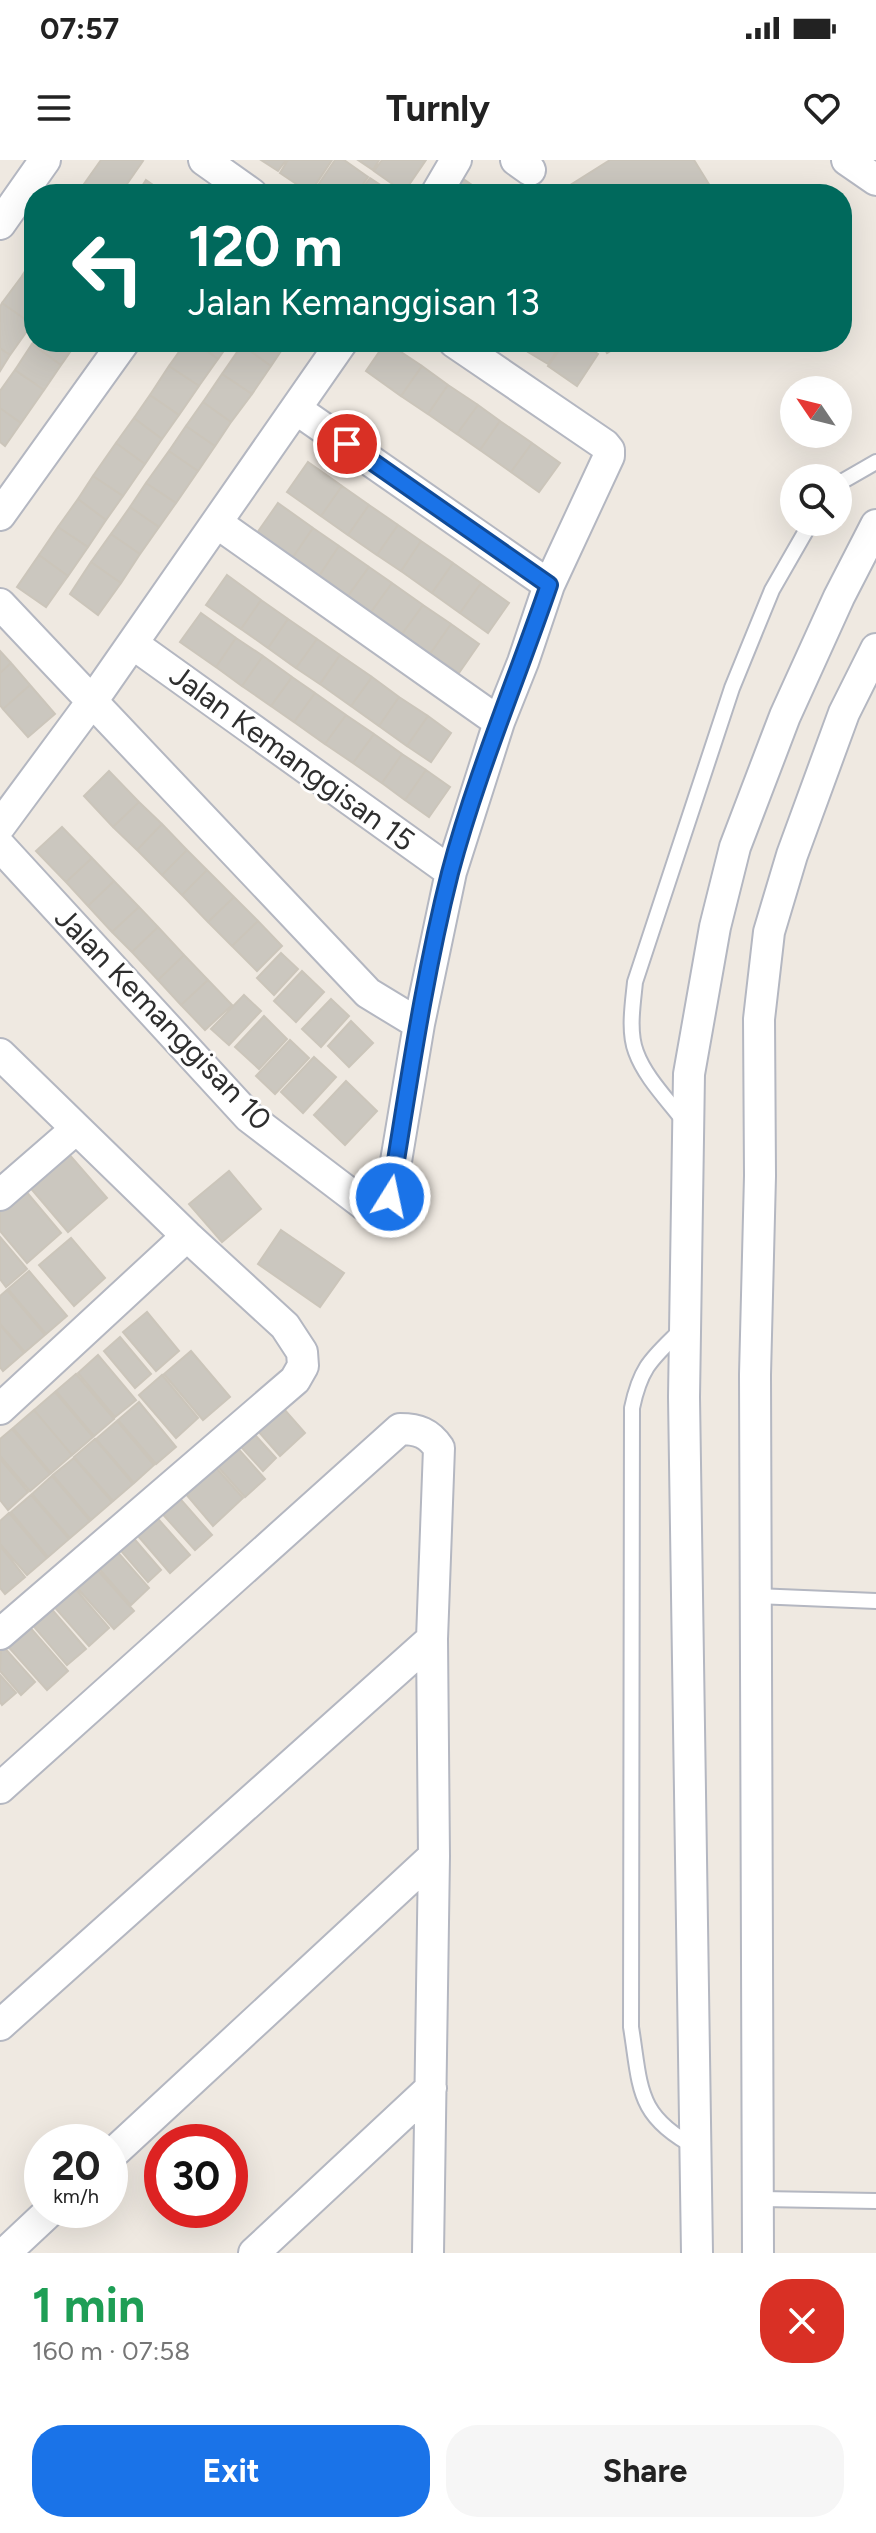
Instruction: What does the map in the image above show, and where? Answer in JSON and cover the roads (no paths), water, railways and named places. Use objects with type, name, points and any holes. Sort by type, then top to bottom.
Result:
[{"type":"street","points":[[28,184],[45,160]]},
{"type":"street","points":[[204,160],[233,184]]},
{"type":"street","points":[[442,184],[456,160]]},
{"type":"street","points":[[847,160],[876,180]]},
{"type":"street","points":[[0,224],[24,190]]},
{"type":"street","points":[[0,515],[117,352]]},
{"type":"street","points":[[0,826],[133,644],[335,352]]},
{"type":"street","points":[[0,604],[368,993],[419,1024],[451,872],[499,722],[549,585],[609,456],[605,445],[469,352]]},
{"type":"street","points":[[296,409],[549,585]]},
{"type":"street","points":[[217,523],[499,722]]},
{"type":"street","points":[[697,2253],[684,1397],[689,1074],[715,927],[735,847],[785,716],[839,597],[876,525]]},
{"type":"street","name":"Jalan Kemanggisan 15","points":[[133,644],[451,872]]},
{"type":"street","points":[[758,2253],[755,1375],[760,1176],[759,1019],[769,932],[792,855],[844,713],[876,649]]},
{"type":"street","name":"Jalan Kemanggisan 10","points":[[0,846],[249,1117],[366,1206],[376,1208],[386,1204],[390,1197],[419,1024]]},
{"type":"street","points":[[0,1054],[187,1236],[285,1326],[302,1352],[303,1366],[295,1380],[0,1634]]},
{"type":"street","points":[[0,1195],[76,1129]]},
{"type":"street","points":[[0,1409],[187,1236]]},
{"type":"street","points":[[0,1788],[400,1429],[415,1429],[432,1437],[439,1448],[432,1639],[434,1856],[429,2253]]},
{"type":"street","points":[[0,2025],[432,1639]]},
{"type":"street","points":[[128,2139],[434,1856]]},
{"type":"street","points":[[254,2253],[431,2088]]},
{"type":"street","points":[[5,2253],[32,2228]]},
{"type":"lane","points":[[852,476],[876,462]]},
{"type":"lane","points":[[688,1127],[636,1051],[632,1016],[635,982],[732,688],[772,590],[803,536]]},
{"type":"lane","points":[[685,1326],[651,1359],[637,1382],[632,1408],[631,2027],[642,2094],[656,2120],[673,2135],[697,2148]]},
{"type":"lane","points":[[756,1596],[876,1601]]},
{"type":"lane","points":[[758,2199],[876,2201]]}]
